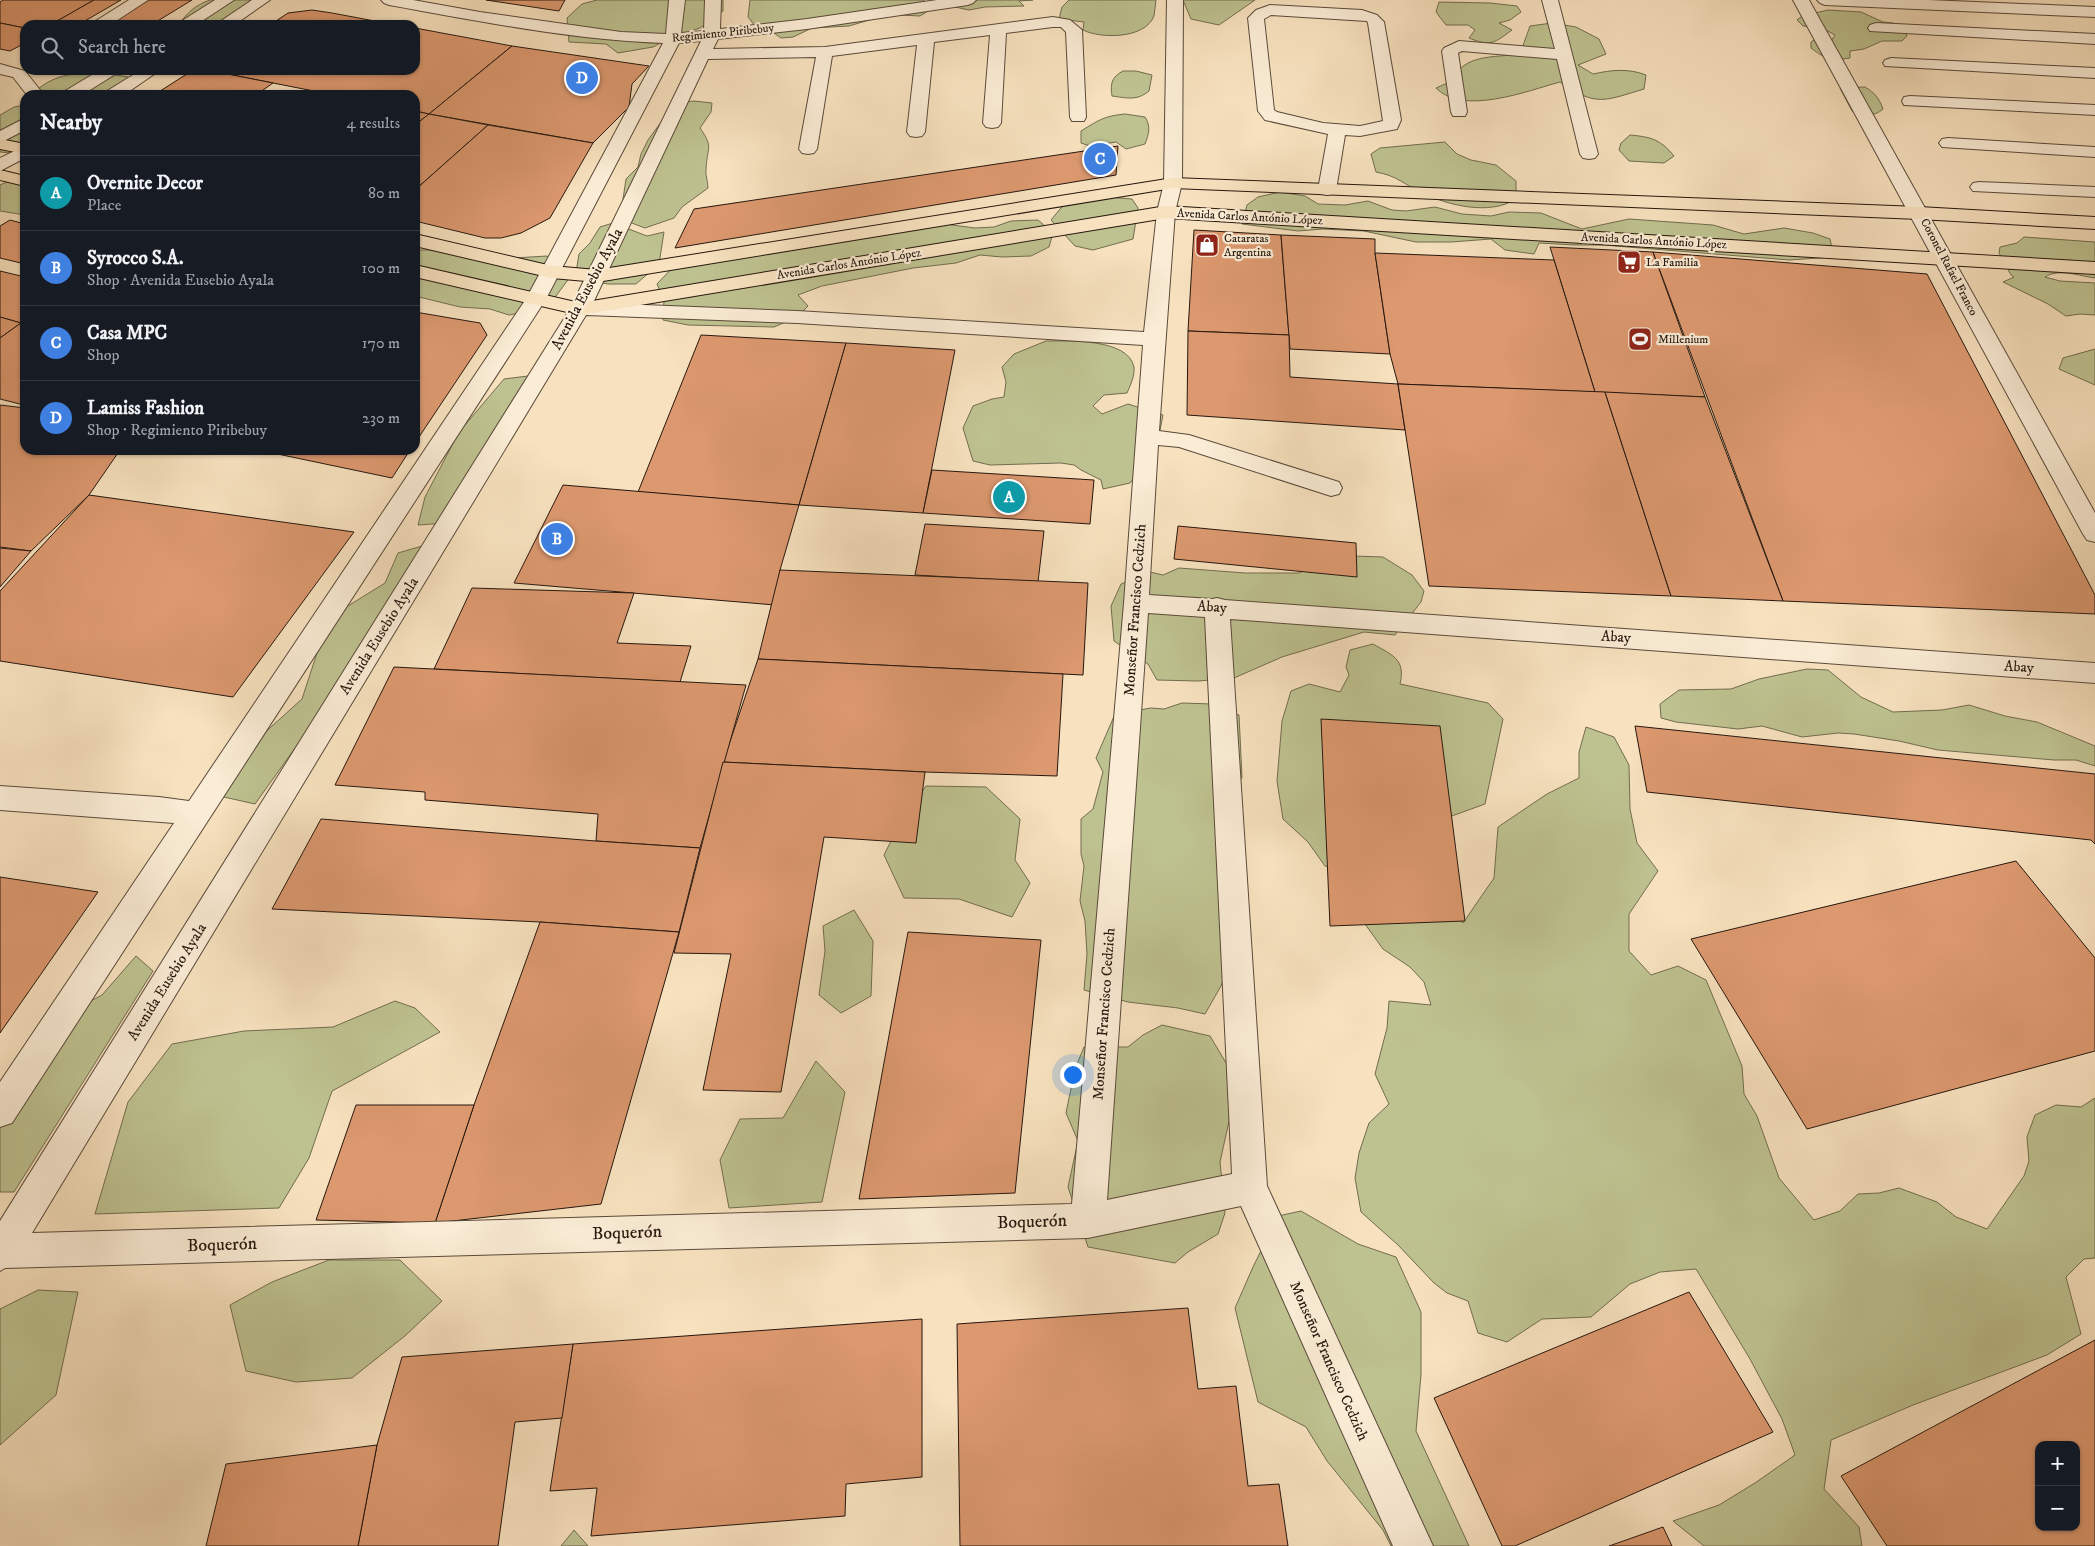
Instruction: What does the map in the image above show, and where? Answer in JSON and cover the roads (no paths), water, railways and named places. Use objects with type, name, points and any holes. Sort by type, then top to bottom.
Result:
[{"type":"main road","points":[[0,144],[20,149]]},
{"type":"main road","points":[[0,175],[20,180]]},
{"type":"main road","name":"Avenida Carlos António López","points":[[420,241],[552,272],[597,276],[1173,183],[1919,213],[2095,223]]},
{"type":"main road","name":"Avenida Carlos António López","points":[[420,272],[580,309],[1166,212],[2095,268]]},
{"type":"street","points":[[107,20],[140,0]]},
{"type":"street","points":[[193,20],[226,0]]},
{"type":"street","points":[[231,20],[262,0]]},
{"type":"street","name":"Regimiento Piribebuy","points":[[388,0],[480,17],[621,37],[673,40],[807,24],[936,2],[968,0]]},
{"type":"street","points":[[0,1111],[536,299],[552,272],[673,40],[677,0]]},
{"type":"street","name":"Avenida Eusebio Ayala","points":[[0,1251],[580,309],[712,34],[713,0]]},
{"type":"street","name":"Monseñor Francisco Cedzich","points":[[1088,1221],[1136,602],[1154,338],[1166,212],[1173,183],[1175,0]]},
{"type":"street","points":[[1550,0],[1589,154]]},
{"type":"street","name":"Coronel Rafael Franco","points":[[1801,0],[2095,534]]},
{"type":"street","points":[[1825,0],[2095,12]]},
{"type":"street","points":[[1270,10],[1362,15],[1372,18],[1376,22],[1392,120],[1391,125],[1360,131],[1337,129],[1289,122],[1271,116],[1266,111],[1256,18],[1261,13],[1270,10]]},
{"type":"street","points":[[703,54],[825,52],[1053,22],[1065,23],[1074,30],[1078,117]]},
{"type":"street","points":[[1876,28],[2095,38]]},
{"type":"street","points":[[992,123],[998,29]]},
{"type":"street","points":[[2034,36],[2095,110]]},
{"type":"street","points":[[916,132],[926,39]]},
{"type":"street","points":[[1459,112],[1450,51],[1454,48],[1459,46],[1564,55]]},
{"type":"street","points":[[808,149],[825,52]]},
{"type":"street","points":[[1891,63],[2095,74]]},
{"type":"street","points":[[0,69],[20,72]]},
{"type":"street","points":[[24,75],[33,90]]},
{"type":"street","points":[[78,90],[103,75]]},
{"type":"street","points":[[121,90],[144,75]]},
{"type":"street","points":[[1910,101],[2095,110]]},
{"type":"street","points":[[0,138],[20,126]]},
{"type":"street","points":[[1327,190],[1337,129]]},
{"type":"street","points":[[1948,144],[2095,152]]},
{"type":"street","points":[[0,166],[20,153]]},
{"type":"street","points":[[1979,187],[2095,192]]},
{"type":"street","points":[[580,309],[807,318],[1154,338]]},
{"type":"street","points":[[1148,436],[1181,440],[1331,488]]},
{"type":"street","name":"Abay","points":[[1136,602],[2095,673]]},
{"type":"street","name":"Monseñor Francisco Cedzich","points":[[1217,607],[1250,1186],[1413,1546]]},
{"type":"street","points":[[0,798],[159,809],[196,814]]},
{"type":"street","name":"Boquerón","points":[[0,1251],[1088,1221],[1250,1186]]},
{"type":"place","name":"Lamiss Fashion","points":[[582,78]]},
{"type":"place","name":"Casa MPC","points":[[1100,159]]},
{"type":"place","name":"Cataratas Argentina","points":[[1207,245]]},
{"type":"place","name":"La Familia","points":[[1629,262]]},
{"type":"place","name":"Millenium","points":[[1640,339]]},
{"type":"place","name":"Overnite Decor","points":[[1009,497]]},
{"type":"place","name":"Syrocco S.A.","points":[[557,539]]}]
